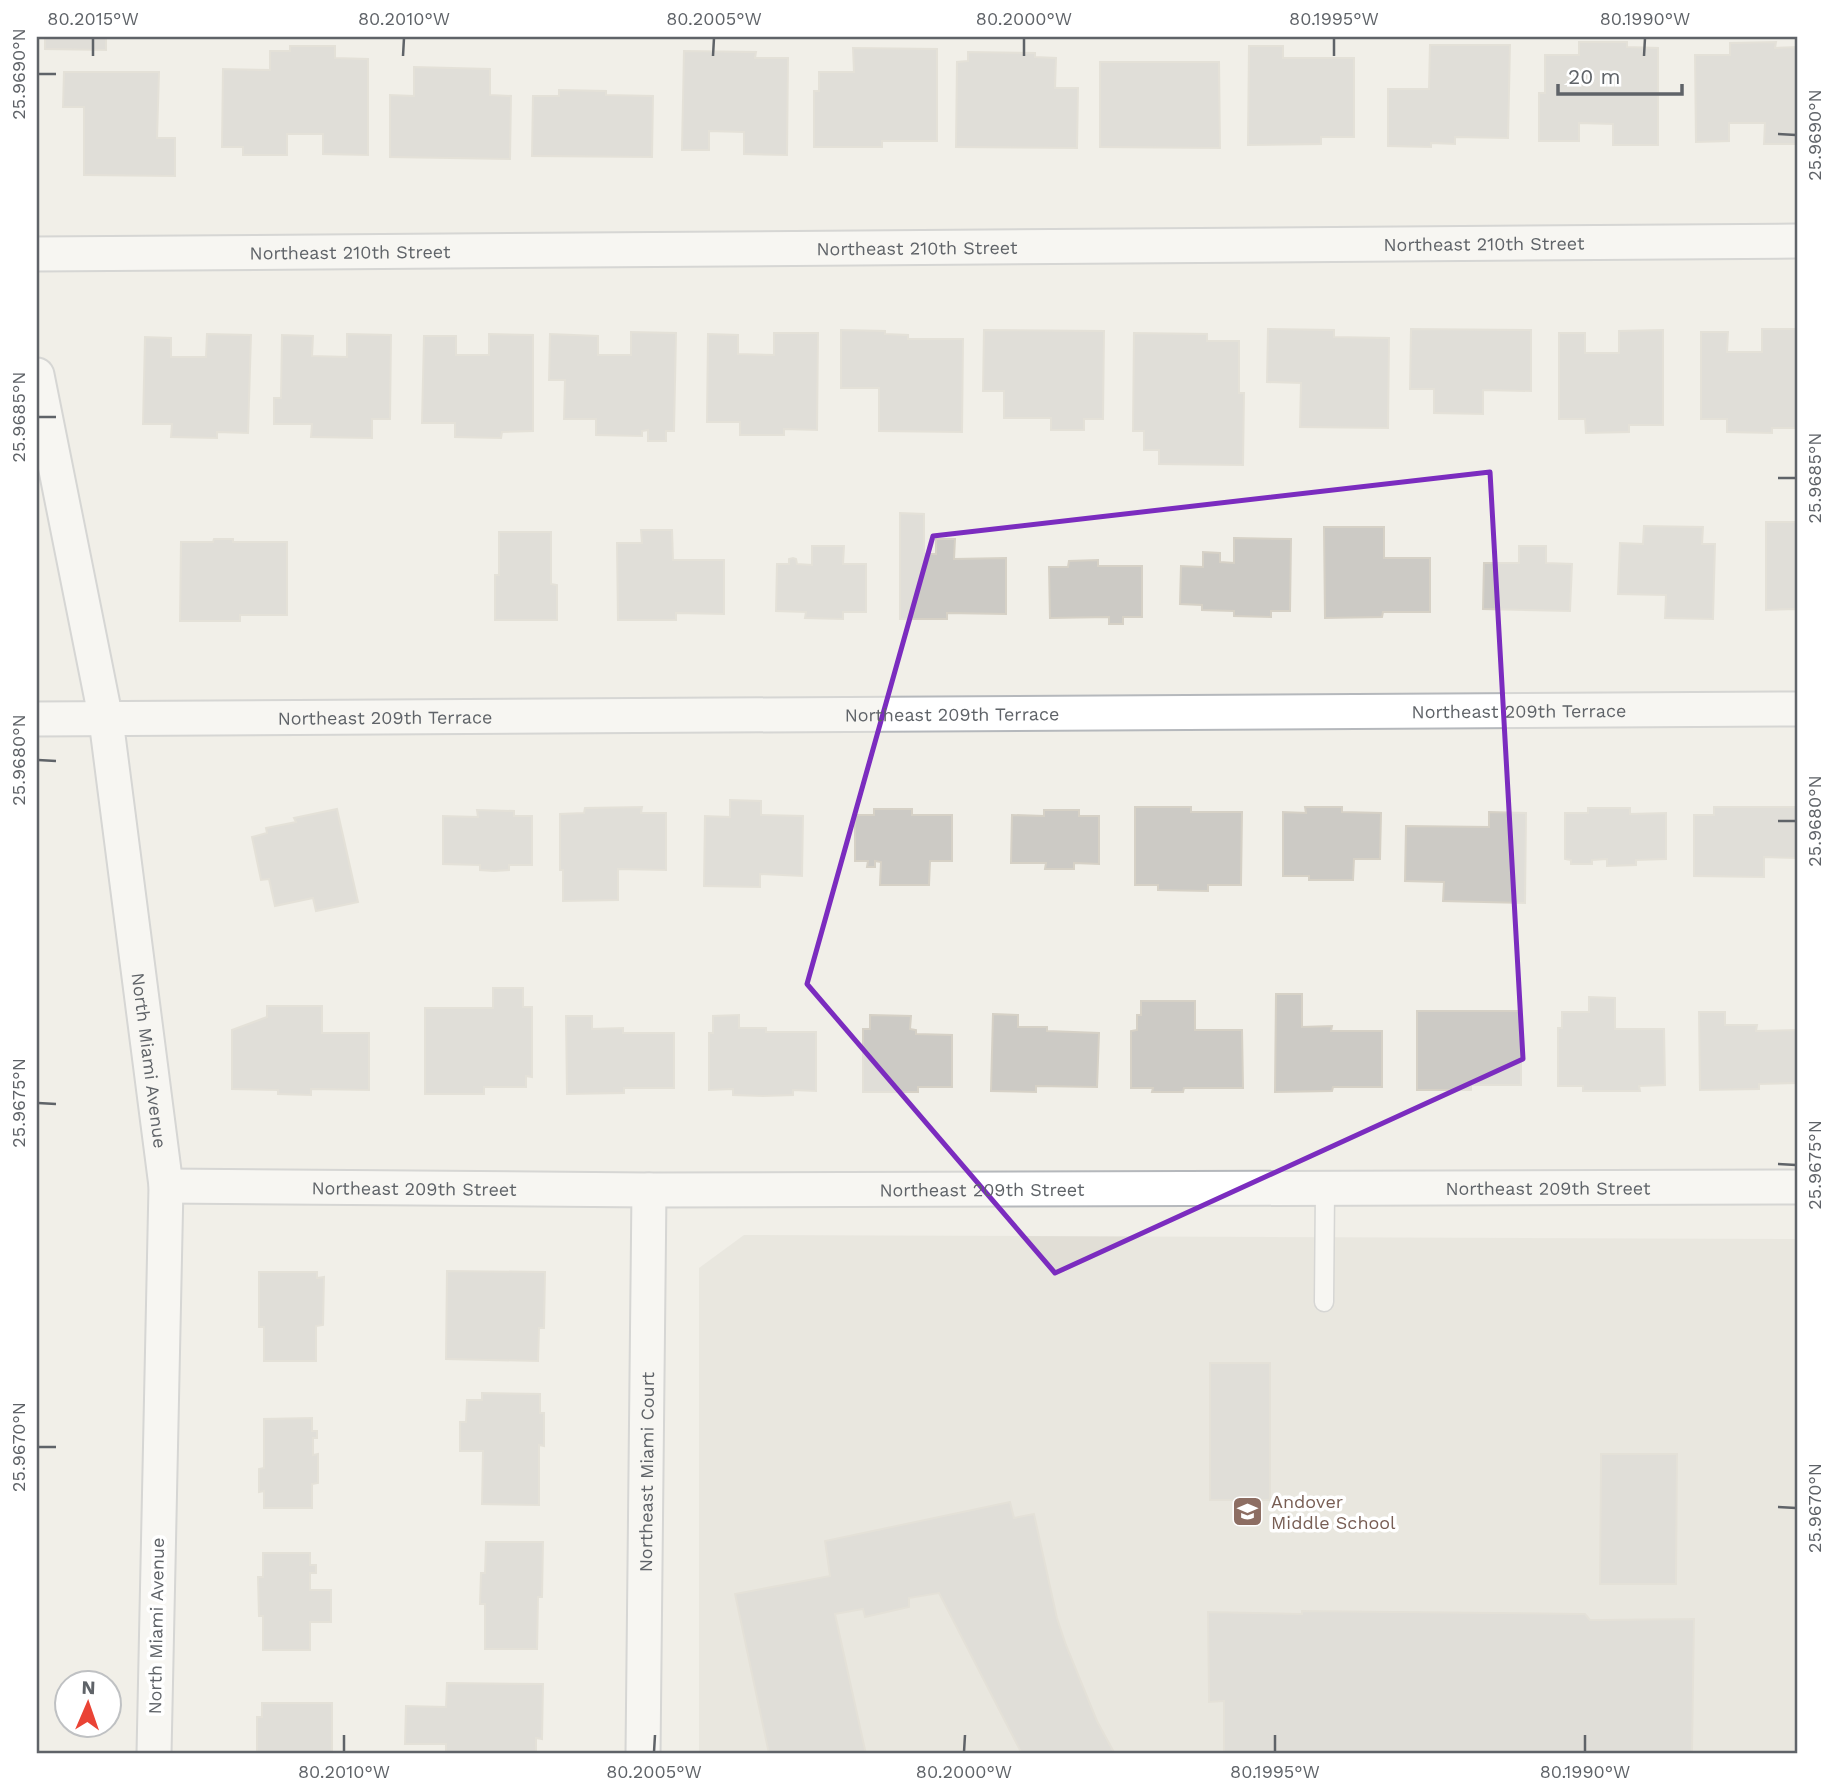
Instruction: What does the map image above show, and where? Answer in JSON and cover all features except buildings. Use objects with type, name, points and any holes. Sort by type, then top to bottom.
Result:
[{"type":"street","name":"Northeast 210th Street","points":[[37,254],[1797,241]]},
{"type":"street","name":"North Miami Avenue","points":[[37,375],[106,720],[166,1186],[154,1754]]},
{"type":"street","name":"Northeast 209th Terrace","points":[[37,719],[1797,709]]},
{"type":"street","name":"Northeast 209th Street","points":[[166,1186],[649,1191],[1797,1187]]},
{"type":"street","name":"Northeast Miami Court","points":[[643,1754],[649,1191]]},
{"type":"lane","points":[[1324,1302],[1325,1189]]},
{"type":"highlighted area","points":[[1490,472],[1523,1059],[1055,1273],[807,984],[933,536]]},
{"type":"shaded area","name":"Andover Middle School","points":[[744,1235],[1797,1239],[1797,1754],[699,1754],[699,1268]]},
{"type":"place","name":"Andover Middle School","points":[[1248,1511]]}]
